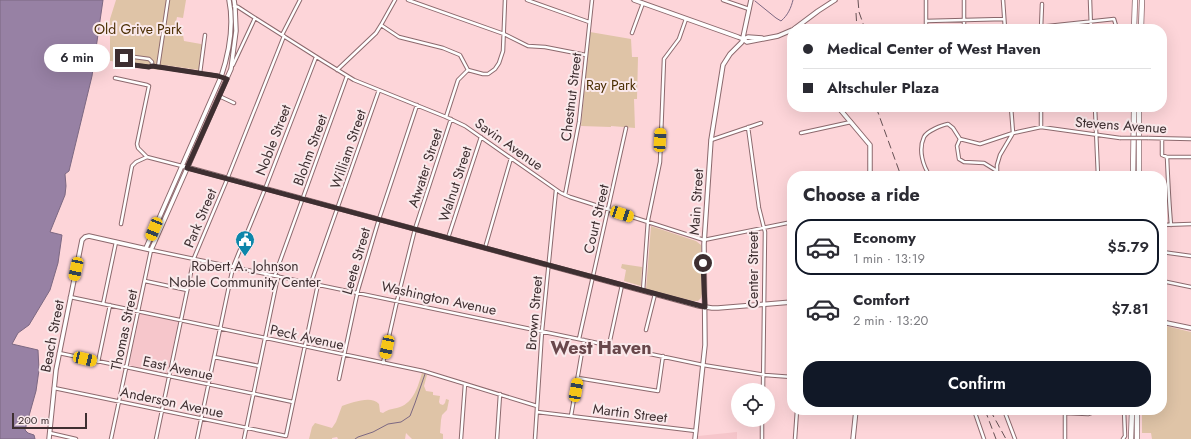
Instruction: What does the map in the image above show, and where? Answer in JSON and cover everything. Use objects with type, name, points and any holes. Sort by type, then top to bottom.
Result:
[{"type":"highway","points":[[1134,24],[1135,0]]},
{"type":"highway","points":[[1141,24],[1142,0]]},
{"type":"highway","points":[[1133,171],[1134,112]]},
{"type":"highway","points":[[1139,112],[1140,171]]},
{"type":"highway","points":[[1131,439],[1132,415]]},
{"type":"highway","points":[[1137,415],[1137,439]]},
{"type":"main road","points":[[146,248],[221,77],[226,60],[230,35],[230,6],[228,0]]},
{"type":"main road","points":[[151,250],[231,69],[235,43],[234,0]]},
{"type":"main road","points":[[635,0],[748,42],[778,36],[787,32]]},
{"type":"main road","name":"Main Street","points":[[696,439],[705,338],[703,263],[711,140],[723,65],[727,58],[741,44],[751,0]]},
{"type":"main road","points":[[801,24],[833,0]]},
{"type":"main road","points":[[842,112],[870,145],[870,171]]},
{"type":"main road","points":[[182,166],[705,307],[718,308],[787,302]]},
{"type":"main road","name":"Washington Avenue","points":[[83,238],[89,236],[151,250]]},
{"type":"main road","name":"Beach Street","points":[[49,439],[59,353],[83,238]]},
{"type":"main road","points":[[1167,323],[1191,328]]},
{"type":"main road","points":[[853,439],[855,415]]},
{"type":"street","points":[[158,67],[168,0]]},
{"type":"street","name":"Park Street","points":[[156,439],[194,258],[227,179],[283,36],[300,0]]},
{"type":"street","points":[[337,70],[367,42],[381,25],[395,0]]},
{"type":"street","points":[[408,0],[504,34],[528,46],[544,47],[586,55]]},
{"type":"street","points":[[381,25],[399,37],[443,48],[460,55],[468,70],[486,74],[495,69],[502,55],[505,0]]},
{"type":"street","points":[[527,0],[590,22]]},
{"type":"street","name":"Chestnut Street","points":[[565,195],[579,122],[592,0]]},
{"type":"street","points":[[723,0],[750,9]]},
{"type":"street","points":[[926,0],[926,21],[1004,19]]},
{"type":"street","points":[[964,0],[964,24]]},
{"type":"street","points":[[1003,0],[1004,24]]},
{"type":"street","points":[[1090,0],[1090,22]]},
{"type":"street","points":[[632,33],[642,3]]},
{"type":"street","points":[[1041,24],[1042,4]]},
{"type":"street","name":"Savin Avenue","points":[[230,6],[235,7],[255,18],[361,84],[417,105],[466,126],[565,195],[704,240],[787,223]]},
{"type":"street","points":[[231,69],[255,18]]},
{"type":"street","points":[[643,291],[648,223],[660,162],[664,59],[678,39],[686,18]]},
{"type":"street","points":[[1074,24],[1114,19],[1116,24]]},
{"type":"street","points":[[200,73],[205,34]]},
{"type":"street","points":[[152,66],[152,62],[149,59],[127,56],[124,60],[126,64],[200,73],[227,79]]},
{"type":"street","name":"Noble Street","points":[[197,439],[233,266],[265,189],[316,56]]},
{"type":"street","points":[[446,117],[458,80],[468,70]]},
{"type":"street","name":"Blohm Street","points":[[244,439],[276,276],[302,199],[347,76]]},
{"type":"street","points":[[114,78],[149,86],[137,144],[138,148],[147,157],[182,166]]},
{"type":"street","name":"William Street","points":[[311,283],[379,90]]},
{"type":"street","points":[[219,96],[234,103]]},
{"type":"street","name":"Leete Street","points":[[339,379],[357,292],[378,219],[417,105]]},
{"type":"street","points":[[927,171],[922,159],[922,144],[925,135],[942,125],[948,124],[953,128],[960,139],[957,146],[959,159],[964,162],[984,162],[997,171],[1000,155],[1013,133],[1011,112]]},
{"type":"street","points":[[1041,112],[1041,127]]},
{"type":"street","points":[[1095,112],[1098,171]]},
{"type":"street","name":"Atwater Street","points":[[384,362],[415,229],[451,119]]},
{"type":"street","points":[[801,133],[851,122]]},
{"type":"street","points":[[711,140],[761,123]]},
{"type":"street","name":"Center Street","points":[[748,127],[759,208],[765,232],[763,383]]},
{"type":"street","name":"Stevens Avenue","points":[[960,139],[980,144],[1013,133],[1041,127],[1120,138],[1191,139]]},
{"type":"street","name":"Court Street","points":[[579,339],[626,128]]},
{"type":"street","name":"Walnut Street","points":[[448,238],[481,137]]},
{"type":"street","points":[[1162,139],[1162,155],[1167,158],[1191,157]]},
{"type":"street","points":[[121,224],[132,166],[136,162],[147,157]]},
{"type":"street","points":[[485,248],[512,158]]},
{"type":"street","points":[[1167,158],[1171,225]]},
{"type":"street","name":"Brown Street","points":[[535,439],[542,331],[556,190]]},
{"type":"street","points":[[1167,225],[1191,224]]},
{"type":"street","points":[[103,304],[116,242]]},
{"type":"street","name":"Washington Avenue","points":[[151,250],[703,365],[763,375],[787,377]]},
{"type":"street","name":"Thomas Street","points":[[111,439],[151,250]]},
{"type":"street","points":[[1167,253],[1191,256]]},
{"type":"street","points":[[145,282],[187,290]]},
{"type":"street","points":[[1167,282],[1191,286]]},
{"type":"street","points":[[293,402],[318,284]]},
{"type":"street","points":[[609,345],[622,285]]},
{"type":"street","points":[[646,330],[655,294]]},
{"type":"street","name":"Peck Avenue","points":[[70,297],[423,370],[537,406]]},
{"type":"street","points":[[98,362],[110,305]]},
{"type":"street","points":[[571,416],[584,340]]},
{"type":"street","name":"East Avenue","points":[[59,353],[293,402]]},
{"type":"street","points":[[214,356],[259,366]]},
{"type":"street","points":[[578,378],[658,391],[663,356]]},
{"type":"street","points":[[460,439],[465,383]]},
{"type":"street","name":"Anderson Avenue","points":[[54,388],[286,436],[293,402]]},
{"type":"street","points":[[496,439],[500,394]]},
{"type":"street","name":"Martin Street","points":[[537,412],[696,431]]},
{"type":"street","points":[[796,439],[797,415]]},
{"type":"street","points":[[976,415],[984,439]]},
{"type":"street","points":[[1006,415],[1016,439]]},
{"type":"street","points":[[1065,415],[1065,439]]},
{"type":"street","points":[[1123,439],[1125,436],[1124,415]]},
{"type":"street","points":[[762,427],[762,439]]},
{"type":"street","points":[[50,433],[76,439]]},
{"type":"shaded area","points":[[0,0],[103,0],[92,76],[69,171],[65,174],[65,195],[50,232],[62,235],[58,263],[50,290],[29,325],[18,333],[12,344],[38,350],[39,370],[36,391],[25,430],[34,435],[35,439],[0,439]]},
{"type":"shaded area","points":[[140,313],[178,322],[168,374],[129,365]]},
{"type":"shaded area","points":[[737,432],[737,439],[698,439],[698,436]]},
{"type":"green space","name":"Old Grive Park","points":[[116,0],[186,0],[183,18],[177,17],[175,27],[182,29],[184,41],[202,45],[199,70],[164,65],[161,70],[127,66],[123,63],[110,61],[110,19]]},
{"type":"green space","name":"Ray Park","points":[[590,32],[631,39],[632,57],[638,57],[637,99],[634,99],[635,128],[581,126]]},
{"type":"green space","points":[[651,226],[696,241],[701,245],[702,294],[698,301],[646,289]]},
{"type":"green space","points":[[622,264],[642,267],[641,286],[624,281],[626,270],[621,268]]},
{"type":"green space","points":[[1167,326],[1191,332],[1191,439],[1152,439],[1151,433],[1142,433],[1142,415],[1167,415]]},
{"type":"green space","points":[[422,373],[427,375],[424,386],[426,391],[433,392],[433,395],[440,396],[440,404],[443,405],[446,399],[449,400],[447,410],[442,415],[441,420],[440,433],[443,434],[443,439],[412,439],[406,433],[405,439],[338,439],[337,437],[332,439],[309,439],[312,427],[315,423],[332,428],[342,406],[361,400],[371,400],[376,401],[379,404],[380,412],[383,413],[405,405],[415,393]]},
{"type":"waterway","points":[[755,1],[781,21],[789,11],[793,0]]},
{"type":"waterway","points":[[355,439],[388,424],[401,422],[410,416],[425,374]]},
{"type":"railway","points":[[858,0],[859,12],[863,24]]},
{"type":"railway","points":[[856,13],[857,24]]},
{"type":"railway","points":[[878,112],[899,171]]},
{"type":"railway","points":[[987,415],[996,439]]},
{"type":"railway","points":[[993,415],[1006,439]]},
{"type":"place","name":"Robert A. Johnson Noble Community Center","points":[[245,257]]},
{"type":"district","name":"West Haven","points":[[601,348]]},
{"type":"route","points":[[124,58],[124,62],[126,64],[149,67],[152,66],[218,76],[227,79],[187,168],[705,307],[703,263]]}]
